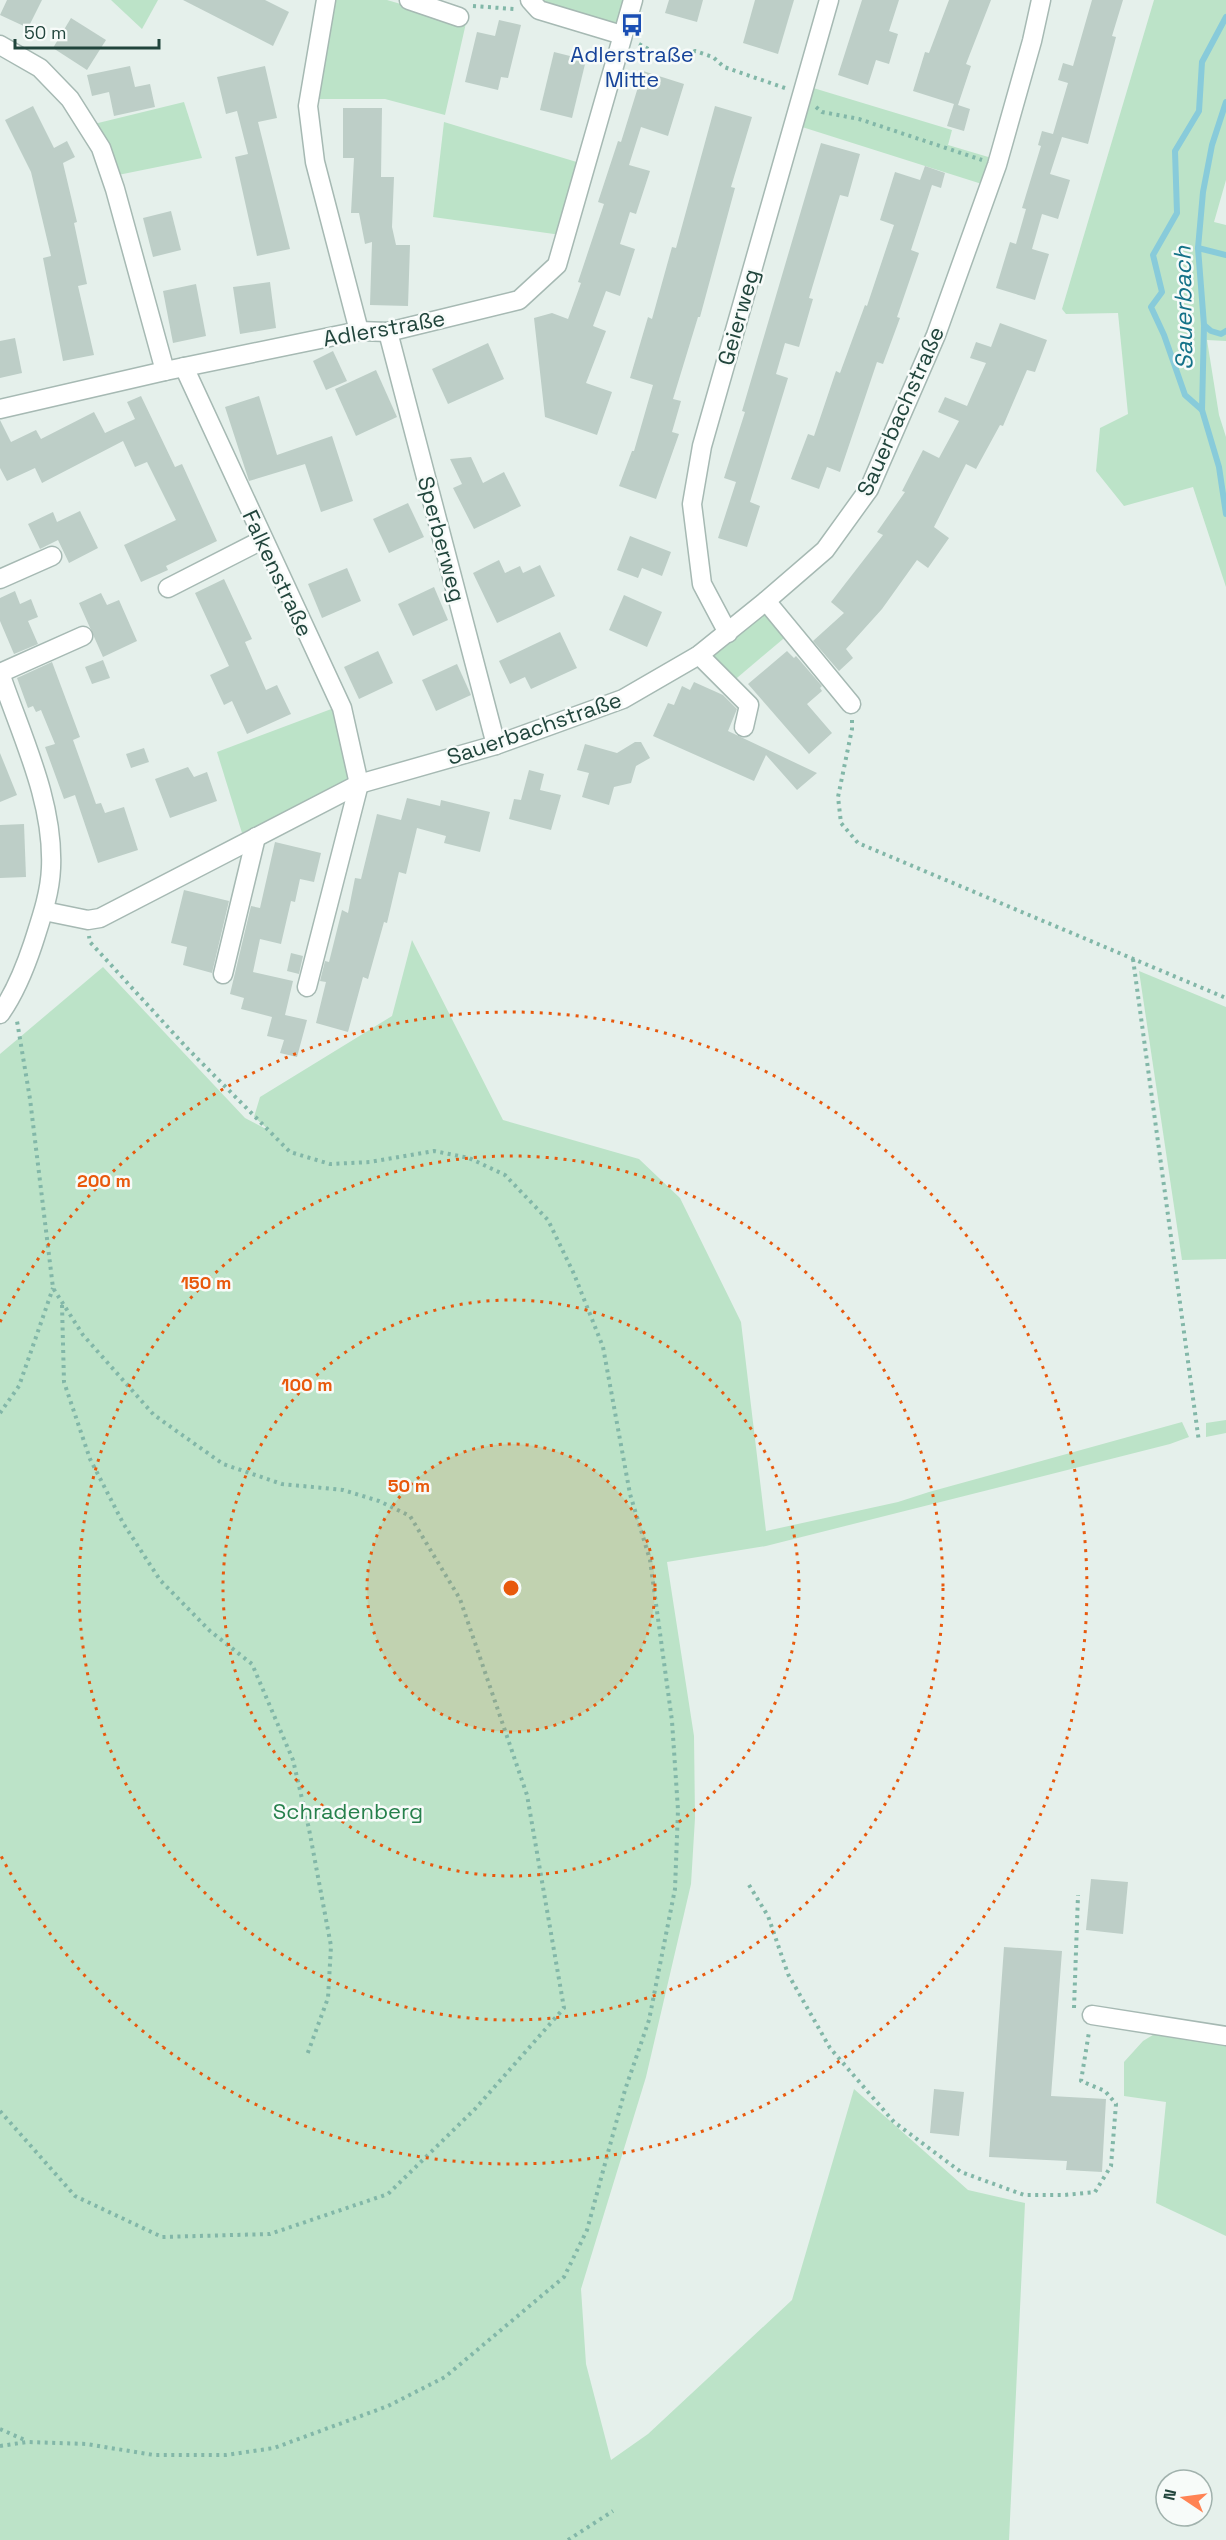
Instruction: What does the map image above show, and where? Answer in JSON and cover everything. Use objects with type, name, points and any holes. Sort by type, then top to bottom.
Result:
[{"type":"street","points":[[326,0],[308,106],[315,162],[359,331]]},
{"type":"street","points":[[409,0],[459,17]]},
{"type":"street","name":"Adlerstraße","points":[[0,409],[183,367],[359,331],[388,332],[519,300],[556,265],[633,0]]},
{"type":"street","name":"Geierweg","points":[[728,633],[702,584],[692,504],[702,446],[829,0]]},
{"type":"street","name":"Sauerbachstraße","points":[[88,920],[100,918],[359,784],[496,745],[623,699],[699,655],[728,633],[825,549],[869,489],[936,335],[998,165],[1041,0]]},
{"type":"street","points":[[535,5],[622,35]]},
{"type":"street","points":[[0,45],[40,68],[70,99],[101,148],[115,189],[165,371]]},
{"type":"street","name":"Sperberweg","points":[[388,332],[496,745]]},
{"type":"street","name":"Falkenstraße","points":[[183,367],[342,708],[359,784]]},
{"type":"street","points":[[168,588],[262,540]]},
{"type":"street","points":[[0,579],[52,556]]},
{"type":"street","points":[[766,601],[851,704]]},
{"type":"street","points":[[0,1014],[12,998],[44,911],[51,868],[48,830],[41,790],[0,673],[83,636]]},
{"type":"street","points":[[699,655],[749,705],[744,727]]},
{"type":"street","points":[[307,987],[359,784]]},
{"type":"street","points":[[224,974],[256,837]]},
{"type":"street","points":[[44,911],[88,920]]},
{"type":"street","points":[[1092,2015],[1226,2036]]},
{"type":"path","points":[[459,17],[463,5],[535,5]]},
{"type":"path","points":[[851,704],[852,729],[838,797],[841,823],[858,843],[1226,998]]},
{"type":"path","points":[[0,2446],[27,2442],[86,2444],[154,2455],[226,2455],[274,2448],[388,2406],[445,2377],[564,2277],[586,2229],[625,2090],[649,2020],[675,1889],[678,1821],[672,1721],[650,1560],[630,1494],[603,1347],[574,1274],[548,1220],[506,1175],[469,1158],[435,1151],[370,1162],[330,1164],[290,1152],[187,1048],[90,942],[88,920]]},
{"type":"path","points":[[1133,958],[1199,1442]]},
{"type":"path","points":[[0,2111],[75,2196],[162,2236],[270,2234],[388,2194],[475,2109],[564,2008],[527,1795],[460,1599],[410,1516],[379,1502],[343,1490],[282,1484],[223,1464],[154,1415],[83,1335],[53,1288],[30,1099],[12,998]]},
{"type":"path","points":[[0,1413],[19,1386],[53,1288]]},
{"type":"path","points":[[62,1305],[64,1382],[90,1459],[123,1523],[160,1580],[210,1630],[252,1664],[293,1760],[309,1829],[331,1946],[328,1998],[307,2055]]},
{"type":"path","points":[[749,1885],[768,1916],[788,1974],[830,2048],[894,2122],[961,2172],[1024,2195],[1095,2192],[1111,2166],[1116,2104],[1105,2091],[1081,2081],[1092,2015],[1074,2009],[1078,1895]]},
{"type":"path","points":[[0,2429],[27,2442]]},
{"type":"path","points":[[568,2540],[614,2511]]},
{"type":"green space","points":[[111,0],[158,0],[142,29]]},
{"type":"green space","points":[[332,0],[387,0],[466,23],[445,115],[385,99],[316,99]]},
{"type":"green space","points":[[536,0],[628,0],[618,30]]},
{"type":"green space","points":[[1154,0],[1226,0],[1226,180],[1214,222],[1226,225],[1226,341],[1207,340],[1219,415],[1226,437],[1226,587],[1193,487],[1124,506],[1096,471],[1100,428],[1128,414],[1118,313],[1066,314],[1062,309]]},
{"type":"green space","points":[[810,87],[952,130],[948,145],[995,159],[985,185],[799,126]]},
{"type":"green space","points":[[184,102],[202,158],[118,175],[94,124]]},
{"type":"green space","points":[[444,122],[580,163],[561,235],[433,217]]},
{"type":"green space","points":[[766,605],[789,634],[731,683],[703,656]]},
{"type":"green space","points":[[334,708],[351,781],[242,833],[217,752]]},
{"type":"green space","name":"Schradenberg","points":[[412,940],[503,1120],[639,1159],[680,1198],[741,1322],[766,1531],[898,1502],[1182,1422],[1189,1437],[1170,1444],[766,1546],[667,1562],[694,1736],[695,1818],[691,1884],[646,2077],[581,2289],[586,2364],[611,2460],[648,2434],[792,2300],[854,2089],[968,2190],[1025,2203],[1009,2540],[0,2540],[0,1054],[103,967],[245,1118],[270,1131],[254,1117],[260,1097],[392,1016]]},
{"type":"green space","points":[[1139,971],[1226,1007],[1226,1259],[1182,1260]]},
{"type":"green space","points":[[1226,1420],[1226,1433],[1206,1437],[1206,1423]]},
{"type":"green space","points":[[1166,2027],[1226,2041],[1226,2236],[1156,2203],[1166,2102],[1124,2096],[1124,2062],[1143,2041]]},
{"type":"building","points":[[7,0],[42,0],[28,28],[0,15]]},
{"type":"building","points":[[183,0],[265,0],[289,12],[273,46]]},
{"type":"building","points":[[669,0],[703,0],[697,22],[665,13]]},
{"type":"building","points":[[755,0],[794,0],[778,54],[743,43]]},
{"type":"building","points":[[862,0],[899,0],[889,31],[898,34],[889,64],[876,60],[868,85],[838,75]]},
{"type":"building","points":[[949,0],[991,0],[966,64],[971,66],[958,105],[970,109],[964,131],[947,126],[954,104],[913,91],[925,52],[929,53]]},
{"type":"building","points":[[1092,0],[1123,0],[1112,36],[1116,37],[1088,144],[1062,137],[1050,174],[1070,180],[1058,219],[1042,214],[1032,249],[1049,254],[1035,300],[996,288],[1010,242],[1016,244],[1026,209],[1022,208],[1041,146],[1038,145],[1042,131],[1053,134],[1068,83],[1058,80],[1063,63],[1073,66]]},
{"type":"building","points":[[71,18],[106,40],[87,70],[53,48]]},
{"type":"building","points":[[499,20],[521,25],[508,78],[501,77],[498,90],[465,82],[477,32],[495,36]]},
{"type":"building","points":[[554,52],[586,60],[572,118],[540,110]]},
{"type":"building","points":[[130,66],[135,87],[150,84],[155,107],[114,116],[109,92],[92,96],[87,75]]},
{"type":"building","points":[[265,66],[277,118],[258,122],[290,249],[257,256],[235,157],[248,154],[237,111],[226,114],[217,77]]},
{"type":"building","points":[[643,71],[684,84],[668,136],[641,127],[629,165],[650,171],[636,214],[630,212],[620,244],[635,249],[620,296],[606,291],[593,326],[606,331],[586,383],[612,392],[597,435],[545,417],[534,318],[552,313],[568,319],[604,204],[598,202],[618,141],[621,142]]},
{"type":"building","points":[[33,106],[54,148],[67,141],[75,157],[63,163],[77,222],[74,223],[87,284],[78,286],[94,355],[63,361],[43,258],[51,256],[31,172],[5,120]]},
{"type":"building","points":[[715,106],[752,117],[731,187],[735,188],[700,317],[698,317],[673,399],[681,401],[672,432],[679,434],[656,499],[619,486],[632,451],[634,451],[653,385],[630,378],[648,317],[652,319],[672,247],[676,248]]},
{"type":"building","points":[[343,108],[382,108],[381,177],[394,177],[392,227],[396,245],[410,245],[408,306],[370,305],[372,242],[365,244],[359,213],[351,213],[354,158],[343,158]]},
{"type":"building","points":[[821,143],[860,154],[848,197],[840,195],[809,298],[813,299],[799,347],[785,343],[776,374],[788,378],[750,502],[760,506],[747,547],[718,538],[736,482],[724,478],[745,412],[742,411]]},
{"type":"building","points":[[925,166],[945,173],[941,188],[932,185],[911,250],[919,253],[897,317],[900,318],[883,364],[877,362],[840,472],[827,467],[819,489],[791,479],[808,434],[814,436],[836,371],[840,373],[865,305],[867,306],[894,225],[880,220],[895,172],[920,180]]},
{"type":"building","points":[[171,211],[181,250],[153,257],[143,218]]},
{"type":"building","points":[[270,282],[276,328],[240,334],[233,287]]},
{"type":"building","points":[[196,284],[206,336],[173,343],[163,291]]},
{"type":"building","points":[[1000,323],[1047,340],[1035,372],[1027,370],[1003,426],[1000,425],[976,469],[966,464],[934,527],[949,538],[928,568],[917,560],[882,609],[846,649],[853,658],[839,671],[813,641],[844,613],[831,602],[883,535],[877,532],[905,492],[902,491],[923,450],[939,458],[959,421],[938,412],[945,397],[967,406],[986,363],[970,358],[976,342],[991,347]]},
{"type":"building","points":[[15,338],[22,373],[0,378],[0,341]]},
{"type":"building","points":[[488,343],[504,379],[448,404],[432,369]]},
{"type":"building","points":[[333,351],[347,381],[326,390],[313,361]]},
{"type":"building","points":[[376,370],[397,417],[356,436],[335,389]]},
{"type":"building","points":[[141,396],[175,467],[182,464],[217,541],[166,566],[168,570],[141,582],[124,545],[176,520],[147,462],[135,467],[123,441],[42,483],[35,468],[7,481],[0,468],[0,420],[11,442],[36,430],[41,439],[94,412],[105,433],[135,419],[127,402]]},
{"type":"building","points":[[259,396],[277,455],[332,436],[353,501],[321,512],[305,464],[249,481],[225,407]]},
{"type":"building","points":[[471,457],[483,483],[504,472],[521,506],[474,529],[453,488],[462,484],[450,459]]},
{"type":"building","points":[[408,503],[424,537],[389,553],[373,519]]},
{"type":"building","points":[[80,511],[98,548],[69,563],[58,540],[40,549],[28,524],[53,512],[57,522]]},
{"type":"building","points":[[630,536],[671,552],[662,576],[642,568],[638,578],[617,570]]},
{"type":"building","points":[[499,560],[505,573],[520,566],[523,573],[540,565],[555,596],[497,623],[473,573]]},
{"type":"building","points":[[347,568],[361,601],[322,618],[308,584]]},
{"type":"building","points":[[224,579],[252,639],[245,642],[266,690],[277,685],[291,714],[247,734],[232,701],[224,705],[210,675],[229,666],[195,593]]},
{"type":"building","points":[[434,587],[448,620],[413,636],[398,604]]},
{"type":"building","points":[[15,591],[20,604],[31,599],[38,617],[28,621],[38,644],[14,654],[0,621],[0,598]]},
{"type":"building","points":[[101,593],[107,605],[119,600],[137,641],[103,657],[79,603]]},
{"type":"building","points":[[624,595],[662,612],[647,647],[609,630]]},
{"type":"building","points":[[560,632],[577,668],[531,689],[525,677],[510,684],[499,661]]},
{"type":"building","points":[[378,651],[393,683],[359,699],[344,667]]},
{"type":"building","points":[[787,651],[794,658],[796,656],[822,686],[820,688],[822,691],[807,704],[832,733],[809,754],[748,684]]},
{"type":"building","points":[[103,660],[110,678],[92,684],[85,667]]},
{"type":"building","points":[[52,662],[80,737],[73,740],[96,804],[101,803],[105,813],[124,807],[138,850],[98,863],[75,795],[64,799],[45,747],[55,744],[41,710],[36,712],[33,706],[28,708],[17,678]]},
{"type":"building","points":[[457,664],[471,695],[436,711],[422,680]]},
{"type":"building","points":[[694,682],[723,695],[737,709],[728,731],[817,773],[797,790],[766,755],[754,781],[653,736],[668,703],[674,705],[682,686],[690,690]]},
{"type":"building","points":[[635,742],[641,742],[650,758],[636,766],[631,783],[614,787],[609,805],[582,797],[589,773],[577,770],[585,744],[617,753]]},
{"type":"building","points":[[144,748],[149,762],[131,768],[126,754]]},
{"type":"building","points":[[0,753],[17,795],[0,802]]},
{"type":"building","points":[[188,767],[194,777],[207,772],[217,801],[170,818],[155,779]]},
{"type":"building","points":[[529,770],[544,774],[540,790],[561,795],[551,830],[509,819],[514,799],[521,800]]},
{"type":"building","points":[[407,798],[440,806],[441,800],[490,812],[480,852],[444,843],[446,836],[417,828],[406,874],[399,872],[387,923],[384,922],[368,979],[363,977],[348,1032],[316,1023],[326,982],[320,981],[325,961],[329,962],[342,910],[348,913],[355,878],[361,879],[377,814],[401,820]]},
{"type":"building","points":[[24,824],[26,877],[0,878],[0,825]]},
{"type":"building","points":[[275,842],[321,853],[314,882],[300,879],[295,902],[291,901],[281,944],[260,939],[253,972],[293,981],[285,1015],[307,1020],[297,1057],[280,1053],[284,1040],[267,1036],[272,1017],[241,1009],[244,998],[230,994],[251,906],[260,908]]},
{"type":"building","points":[[184,890],[229,901],[212,973],[183,965],[187,947],[171,943]]},
{"type":"building","points":[[291,953],[303,956],[299,974],[287,971]]},
{"type":"building","points":[[1091,1879],[1128,1882],[1123,1934],[1086,1930]]},
{"type":"building","points":[[1004,1947],[1062,1951],[1051,2096],[1106,2099],[1102,2172],[1066,2170],[1067,2161],[989,2157]]},
{"type":"building","points":[[934,2089],[964,2092],[959,2136],[930,2133]]},
{"type":"waterway","points":[[1202,410],[1185,395],[1164,335],[1151,307],[1162,292],[1153,255],[1177,213],[1175,151],[1199,111],[1202,62],[1226,17]]},
{"type":"waterway","name":"Sauerbach","points":[[1226,102],[1212,145],[1203,192],[1198,248],[1204,325],[1202,410],[1219,467],[1226,514]]},
{"type":"waterway","points":[[1198,248],[1226,255]]},
{"type":"waterway","points":[[1204,325],[1211,331],[1221,334],[1226,331]]},
{"type":"place","name":"Adlerstraße Mitte","points":[[632,25]]}]
